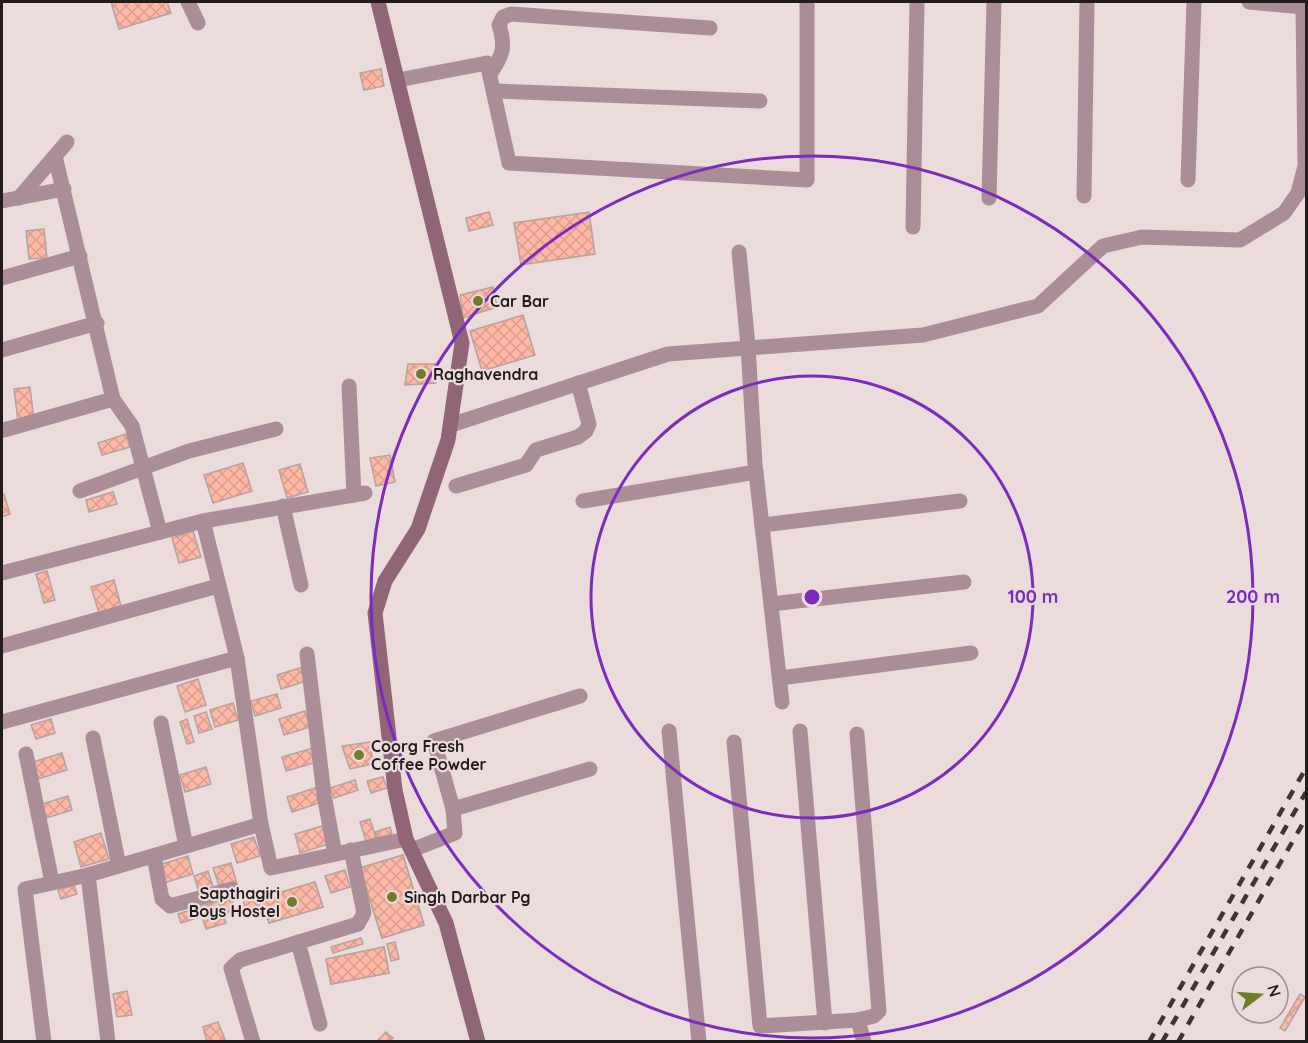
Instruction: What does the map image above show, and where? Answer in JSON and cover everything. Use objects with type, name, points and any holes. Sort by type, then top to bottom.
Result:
[{"type":"street","points":[[188,2],[198,23]]},
{"type":"street","points":[[378,2],[462,343],[451,425],[418,529],[385,580],[375,613],[395,790],[409,845],[446,923],[478,1041]]},
{"type":"street","points":[[398,80],[487,63],[509,163],[807,180],[807,2]]},
{"type":"street","points":[[913,227],[917,2]]},
{"type":"street","points":[[990,198],[994,2]]},
{"type":"street","points":[[1084,196],[1087,2]]},
{"type":"street","points":[[1188,180],[1194,2]]},
{"type":"street","points":[[451,425],[668,354],[934,332],[1038,306],[1103,246],[1142,237],[1240,240],[1284,213],[1298,194],[1305,165],[1305,7],[1249,2]]},
{"type":"street","points":[[490,74],[503,54],[504,41],[499,25],[503,17],[511,14],[710,28]]},
{"type":"street","points":[[495,91],[760,101]]},
{"type":"street","points":[[19,198],[67,142]]},
{"type":"street","points":[[55,156],[97,323],[113,399],[132,426],[145,467],[160,532]]},
{"type":"street","points":[[2,201],[64,189]]},
{"type":"street","points":[[739,252],[756,472],[782,702]]},
{"type":"street","points":[[2,278],[80,256]]},
{"type":"street","points":[[2,350],[97,323]]},
{"type":"street","points":[[456,486],[526,465],[536,450],[578,437],[586,431],[589,424],[578,383]]},
{"type":"street","points":[[2,573],[203,521],[360,494],[349,386]]},
{"type":"street","points":[[4,430],[113,399]]},
{"type":"street","points":[[80,491],[189,451],[276,429]]},
{"type":"street","points":[[583,501],[756,472]]},
{"type":"street","points":[[762,525],[960,501]]},
{"type":"street","points":[[283,506],[301,585]]},
{"type":"street","points":[[203,521],[237,658],[261,824],[271,868],[351,850],[409,845],[455,833],[453,809],[434,741],[580,696]]},
{"type":"street","points":[[771,604],[964,582]]},
{"type":"street","points":[[2,646],[218,586]]},
{"type":"street","points":[[780,678],[971,653]]},
{"type":"street","points":[[307,654],[324,795],[335,854]]},
{"type":"street","points":[[2,722],[237,658]]},
{"type":"street","points":[[162,723],[186,846]]},
{"type":"street","points":[[669,731],[699,1041]]},
{"type":"street","points":[[801,731],[825,1023]]},
{"type":"street","points":[[734,742],[758,1020],[760,1026],[765,1027],[858,1020],[874,1016],[879,1011],[857,734]]},
{"type":"street","points":[[93,738],[119,866]]},
{"type":"street","points":[[26,754],[52,882]]},
{"type":"street","points":[[453,809],[590,769]]},
{"type":"street","points":[[44,1041],[25,889],[88,875],[261,824]]},
{"type":"street","points":[[253,1041],[231,968],[240,960],[358,924],[363,919],[364,913],[351,850]]},
{"type":"street","points":[[154,856],[162,899],[170,906],[232,889]]},
{"type":"street","points":[[88,875],[108,1041]]},
{"type":"street","points":[[298,942],[320,1024]]},
{"type":"street","points":[[858,1020],[864,1041]]},
{"type":"building","points":[[111,2],[167,2],[171,13],[119,29]]},
{"type":"building","points":[[381,69],[384,86],[364,90],[360,73]]},
{"type":"building","points":[[489,212],[493,225],[469,231],[466,218]]},
{"type":"building","points":[[589,212],[595,254],[521,265],[514,223]]},
{"type":"building","points":[[44,229],[47,258],[29,259],[26,231]]},
{"type":"building","name":"Car Bar","points":[[493,287],[497,307],[463,318],[460,295]]},
{"type":"building","points":[[523,315],[535,355],[482,371],[470,331]]},
{"type":"building","name":"Raghavendra","points":[[408,364],[435,364],[436,383],[405,385]]},
{"type":"building","points":[[30,387],[34,420],[18,421],[14,389]]},
{"type":"building","points":[[126,434],[130,447],[102,455],[98,443]]},
{"type":"building","points":[[390,455],[395,482],[376,486],[370,458]]},
{"type":"building","points":[[243,463],[252,491],[213,503],[204,475]]},
{"type":"building","points":[[300,464],[308,492],[287,498],[279,470]]},
{"type":"building","points":[[113,492],[117,504],[89,512],[86,500]]},
{"type":"building","points":[[4,494],[10,514],[2,517],[2,495]]},
{"type":"building","points":[[193,531],[201,557],[179,563],[172,538]]},
{"type":"building","points":[[47,571],[55,600],[44,603],[36,574]]},
{"type":"building","points":[[114,580],[121,606],[99,613],[91,587]]},
{"type":"building","points":[[303,667],[307,681],[281,689],[277,675]]},
{"type":"building","points":[[198,679],[206,705],[185,712],[177,686]]},
{"type":"building","points":[[277,694],[281,708],[255,716],[251,701]]},
{"type":"building","points":[[233,703],[238,720],[215,727],[210,710]]},
{"type":"building","points":[[305,711],[310,727],[284,735],[279,719]]},
{"type":"building","points":[[206,712],[212,729],[199,733],[194,716]]},
{"type":"building","points":[[51,719],[55,733],[36,739],[31,725]]},
{"type":"building","points":[[187,719],[194,742],[187,744],[180,722]]},
{"type":"building","name":"Coorg Fresh Coffee Powder","points":[[370,742],[373,764],[350,769],[342,746]]},
{"type":"building","points":[[313,748],[317,762],[286,771],[282,757]]},
{"type":"building","points":[[62,753],[67,770],[38,779],[33,762]]},
{"type":"building","points":[[206,767],[211,784],[185,792],[180,775]]},
{"type":"building","points":[[383,777],[387,788],[371,793],[367,781]]},
{"type":"building","points":[[355,780],[358,790],[334,798],[330,788]]},
{"type":"building","points":[[318,787],[322,802],[292,812],[287,797]]},
{"type":"building","points":[[68,796],[72,810],[43,819],[39,805]]},
{"type":"building","points":[[370,819],[376,838],[366,841],[360,822]]},
{"type":"building","points":[[322,826],[328,844],[300,853],[295,834]]},
{"type":"building","points":[[390,827],[392,834],[377,838],[375,832]]},
{"type":"building","points":[[101,833],[109,859],[81,867],[74,842]]},
{"type":"building","points":[[254,837],[260,856],[237,863],[231,844]]},
{"type":"building","name":"Singh Darbar Pg","points":[[403,855],[424,925],[382,938],[360,868]]},
{"type":"building","name":"Singh Darbar Pg","points":[[403,855],[424,925],[382,938],[360,868]]},
{"type":"building","points":[[188,856],[193,874],[164,883],[159,865]]},
{"type":"building","points":[[231,863],[237,884],[220,889],[213,868]]},
{"type":"building","points":[[345,870],[350,887],[331,893],[325,876]]},
{"type":"building","points":[[208,871],[214,890],[200,895],[194,876]]},
{"type":"building","name":"Sapthagiri Boys Hostel","points":[[315,882],[323,907],[269,923],[262,898]]},
{"type":"building","name":"Sapthagiri Boys Hostel","points":[[315,882],[323,907],[269,923],[262,898]]},
{"type":"building","points":[[74,885],[77,894],[61,899],[58,890]]},
{"type":"building","points":[[256,892],[262,913],[248,917],[242,897]]},
{"type":"building","points":[[231,895],[235,910],[225,913],[220,898]]},
{"type":"building","points":[[219,901],[226,923],[206,929],[199,907]]},
{"type":"building","points":[[197,908],[200,917],[181,923],[178,914]]},
{"type":"building","points":[[361,938],[363,944],[333,953],[331,947]]},
{"type":"building","points":[[395,942],[399,959],[391,961],[387,944]]},
{"type":"building","points":[[384,947],[389,973],[331,984],[326,959]]},
{"type":"building","points":[[384,947],[389,973],[331,984],[326,959]]},
{"type":"building","points":[[127,991],[132,1015],[117,1017],[113,994]]},
{"type":"building","points":[[1300,994],[1305,997],[1290,1022],[1290,1011]]},
{"type":"building","points":[[218,1022],[226,1042],[207,1042],[203,1027]]},
{"type":"building","points":[[1282,1025],[1289,1025],[1285,1031],[1280,1028]]},
{"type":"building","points":[[386,1032],[393,1038],[389,1042],[376,1042]]},
{"type":"railway","points":[[1149,1042],[1306,768]]},
{"type":"railway","points":[[1162,1042],[1306,792]]},
{"type":"railway","points":[[1178,1042],[1306,818]]},
{"type":"place","name":"Car Bar","points":[[478,301]]},
{"type":"place","name":"Raghavendra","points":[[421,374]]},
{"type":"place","name":"Coorg Fresh Coffee Powder","points":[[359,755]]},
{"type":"place","name":"Singh Darbar Pg","points":[[392,897]]},
{"type":"place","name":"Sapthagiri Boys Hostel","points":[[292,902]]}]
